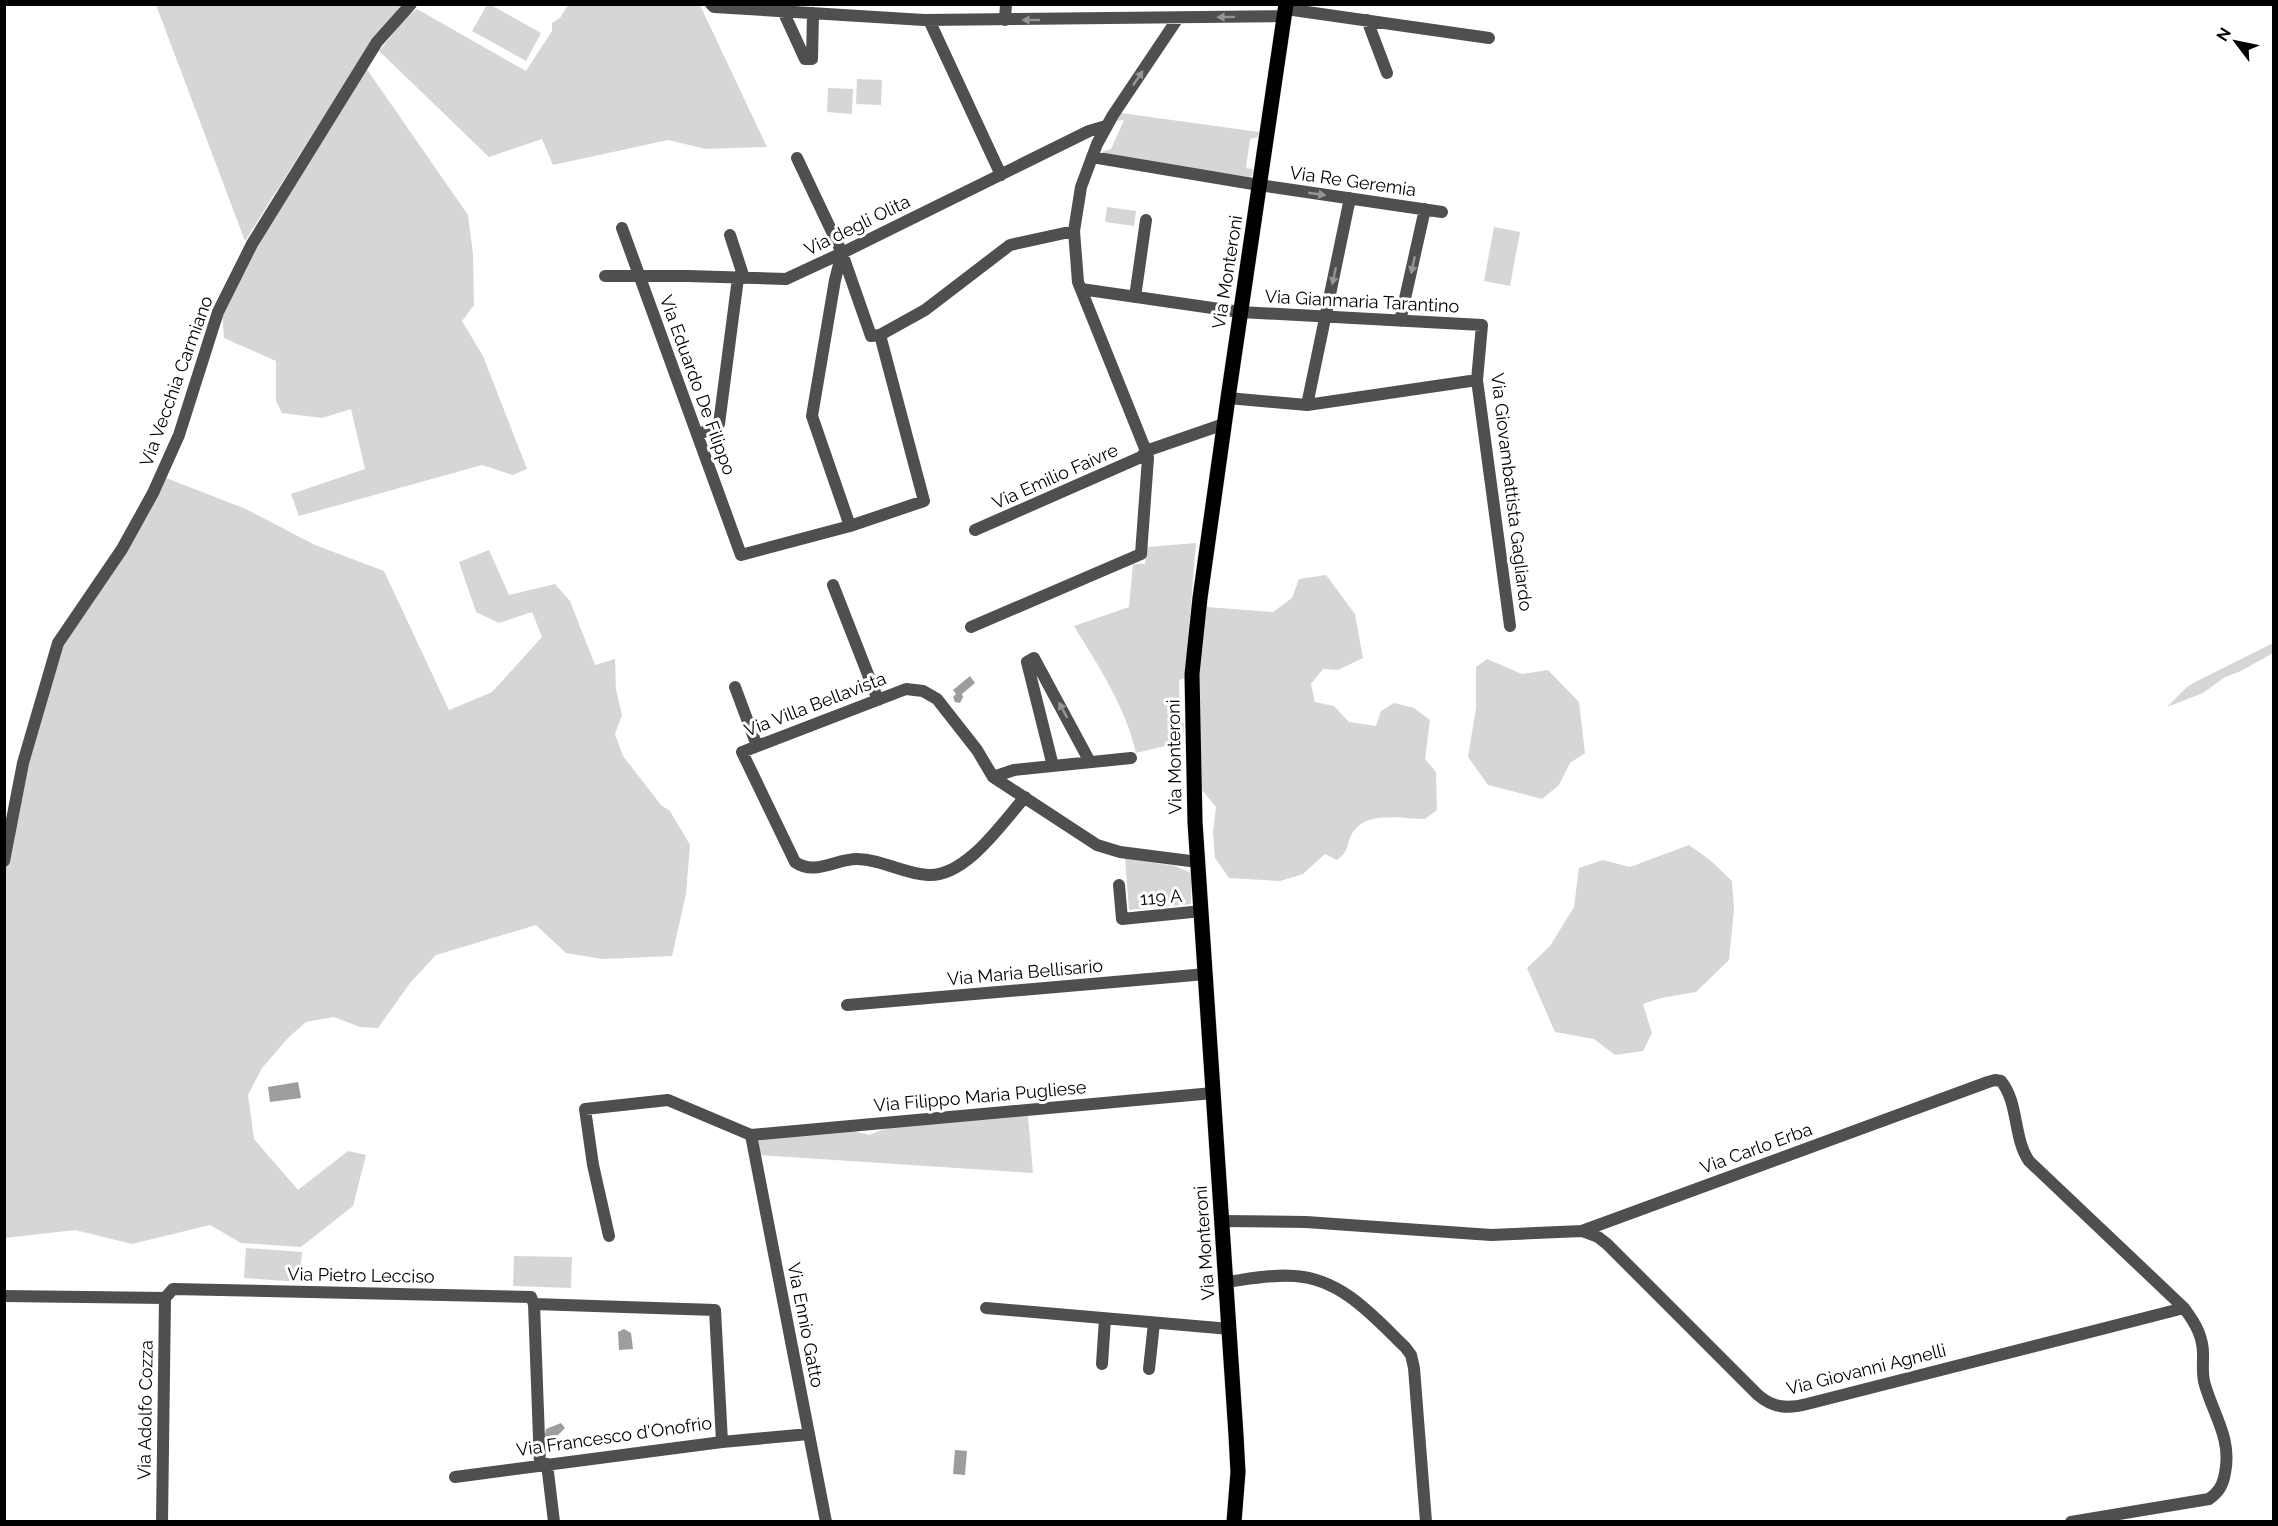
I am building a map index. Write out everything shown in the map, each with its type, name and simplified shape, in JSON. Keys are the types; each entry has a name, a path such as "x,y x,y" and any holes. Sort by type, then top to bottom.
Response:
{"main road":[{"name":"Via Monteroni","path":"1236,1519 1238,1472 1198,862 1192,746 1192,674 1224,424 1286,10"}],"street":[{"name":"Via Vecchia Carmiano","path":"4,861 23,763 58,643 122,549 153,493 179,435 219,312 252,244 377,42 411,4"},
{"path":"711,4 714,7 929,20 1178,18 1306,8 1367,20 1489,38"},
{"path":"1005,4 1005,20"},
{"path":"783,11 805,59 812,59 813,13"},
{"path":"971,627 1141,554 1148,458 1078,282 1074,231 1081,187 1106,126 1178,18"},
{"path":"929,20 1001,175"},
{"path":"1367,20 1387,73"},
{"name":"Via degli Olita","path":"605,276 786,279 1089,131 1106,126"},
{"name":"Via Re Geremia","path":"1092,157 1442,212"},
{"path":"797,158 842,253 872,336 925,310 1010,245 1074,231"},
{"path":"1307,405 1350,198"},
{"path":"1400,321 1425,209"},
{"path":"1135,297 1146,220"},
{"name":"Via Eduardo De Filippo","path":"622,228 741,555 850,526"},
{"path":"698,435 719,424 741,278 730,235"},
{"path":"842,253 835,280 812,416 850,526 924,501 880,334"},
{"name":"Via Gianmaria Tarantino","path":"1081,290 1240,312 1482,326"},
{"name":"Via Giovambattista Gagliardo","path":"1482,326 1477,380 1510,626"},
{"path":"1228,398 1307,405 1477,380"},
{"name":"Via Emilio Faivre","path":"975,530 1141,458 1146,451 1224,424"},
{"path":"833,585 878,700"},
{"path":"1053,766 1027,662 1034,658 1090,762"},
{"path":"735,687 757,746"},
{"name":"Via Villa Bellavista","path":"1025,797 960,866 944,873 928,875 857,859 813,868 802,867 795,862 741,752 906,689 923,691 937,699 978,750 993,777 1025,797 1097,845 1119,852 1198,862"},
{"path":"993,777 1014,770 1131,758"},
{"name":"119 A","path":"1119,885 1122,918 1202,911"},
{"name":"Via Maria Bellisario","path":"847,1005 1206,974"},
{"name":"Via Carlo Erba","path":"1221,1221 1306,1222 1504,1235 1582,1231 1995,1080 2001,1081 2004,1086 2021,1147 2029,1161 2184,1308"},
{"name":"Via Filippo Maria Pugliese","path":"751,1134 1213,1093"},
{"path":"609,1236 593,1165 585,1109 668,1100 751,1134"},
{"name":"Via Ennio Gatto","path":"751,1134 826,1521"},
{"name":"Via Giovanni Agnelli","path":"1582,1231 1598,1237 1607,1244 1764,1401 1780,1407 1807,1404 2184,1308"},
{"path":"1226,1282 1297,1276 1327,1284 1355,1300 1405,1347 1411,1355 1414,1368 1426,1521"},
{"name":"Via Pietro Lecciso","path":"4,1296 165,1298 173,1289 185,1289 531,1297 534,1304 715,1310"},
{"name":"Via Adolfo Cozza","path":"162,1521 165,1298"},
{"path":"534,1304 544,1464 554,1521"},
{"path":"986,1308 1230,1329"},
{"path":"2071,1521 2209,1499 2218,1493 2223,1484 2228,1459 2226,1440 2205,1386 2202,1372 2202,1339 2197,1325 2184,1308"},
{"name":"Via Francesco d'Onofrio","path":"455,1477 722,1442 715,1310"},
{"path":"1102,1364 1106,1318"},
{"path":"1149,1369 1154,1323"},
{"path":"722,1442 809,1434"}],"shaded area":[{"path":"156,5 403,5 370,43 245,241"},
{"path":"487,5 491,5 541,33 526,61 472,31"},
{"path":"568,5 700,5 767,147 706,149 668,140 553,165 542,139 489,157 379,51 407,16 417,9 526,71 552,31 552,23 560,18"},
{"path":"366,68 468,215 473,254 474,305 462,321 483,356 527,469 513,475 482,465 299,516 291,494 365,469 351,409 322,418 282,413 276,401 276,361 224,338 222,313 254,246"},
{"path":"857,79 882,80 881,105 856,104"},
{"path":"828,88 853,89 852,114 827,112"},
{"path":"1121,113 1259,132 1258,137 1250,139 1246,168 1253,169 1252,175 1250,177 1102,155 1102,152 1111,149 1124,120 1117,121"},
{"path":"1107,207 1136,211 1134,226 1105,222"},
{"path":"1494,227 1520,232 1510,286 1484,281"},
{"path":"166,478 246,509 315,545 384,571 449,710 492,692 542,637 532,612 499,623 476,612 459,562 489,550 509,595 555,584 570,601 595,665 615,659 616,690 622,715 615,734 623,756 661,805 670,811 690,845 686,894 672,956 603,959 566,953 536,925 436,955 410,983 378,1028 360,1027 334,1017 306,1022 289,1037 262,1068 248,1095 254,1139 298,1190 348,1151 366,1155 353,1206 301,1247 241,1243 210,1225 132,1244 75,1230 5,1238 5,874 27,759 61,644"},
{"path":"1196,543 1185,678 1179,680 1180,722 1184,723 1182,761 1174,756 1169,745 1136,753 1118,703 1074,626 1129,607 1133,564 1145,564 1147,547"},
{"path":"1326,575 1355,614 1363,658 1338,670 1323,669 1311,684 1315,702 1334,706 1349,722 1376,726 1381,711 1394,703 1414,708 1430,720 1425,759 1436,772 1437,810 1425,819 1386,817 1367,821 1353,832 1341,857 1337,860 1325,854 1303,874 1280,881 1229,878 1215,858 1213,832 1216,807 1202,790 1199,663 1206,607 1273,612 1292,598 1299,579"},
{"path":"2273,643 2273,653 2225,677 2203,693 2167,707 2187,687"},
{"path":"1487,659 1522,674 1548,670 1579,702 1585,753 1570,763 1559,785 1542,799 1488,785 1468,757 1476,708 1476,667"},
{"path":"970,676 975,683 962,694 960,703 955,702 953,697 956,694 953,690"},
{"path":"1689,845 1710,860 1732,881 1734,909 1729,960 1696,992 1661,998 1643,1004 1652,1033 1643,1051 1615,1055 1594,1039 1555,1032 1527,968 1550,946 1574,907 1579,868 1603,860 1630,867"},
{"path":"1125,858 1175,866 1191,873 1191,904 1129,910"},
{"path":"298,1082 301,1098 270,1102 268,1087"},
{"path":"1028,1116 1033,1173 760,1155 758,1139 852,1131 870,1135 885,1129 924,1122"},
{"path":"246,1248 302,1252 299,1282 244,1278"},
{"path":"514,1256 572,1257 571,1288 513,1286"},
{"path":"624,1329 631,1333 633,1349 619,1350 618,1332"},
{"path":"561,1423 565,1428 551,1446 546,1446 544,1441 546,1429"},
{"path":"955,1450 967,1451 965,1475 953,1474"}]}
